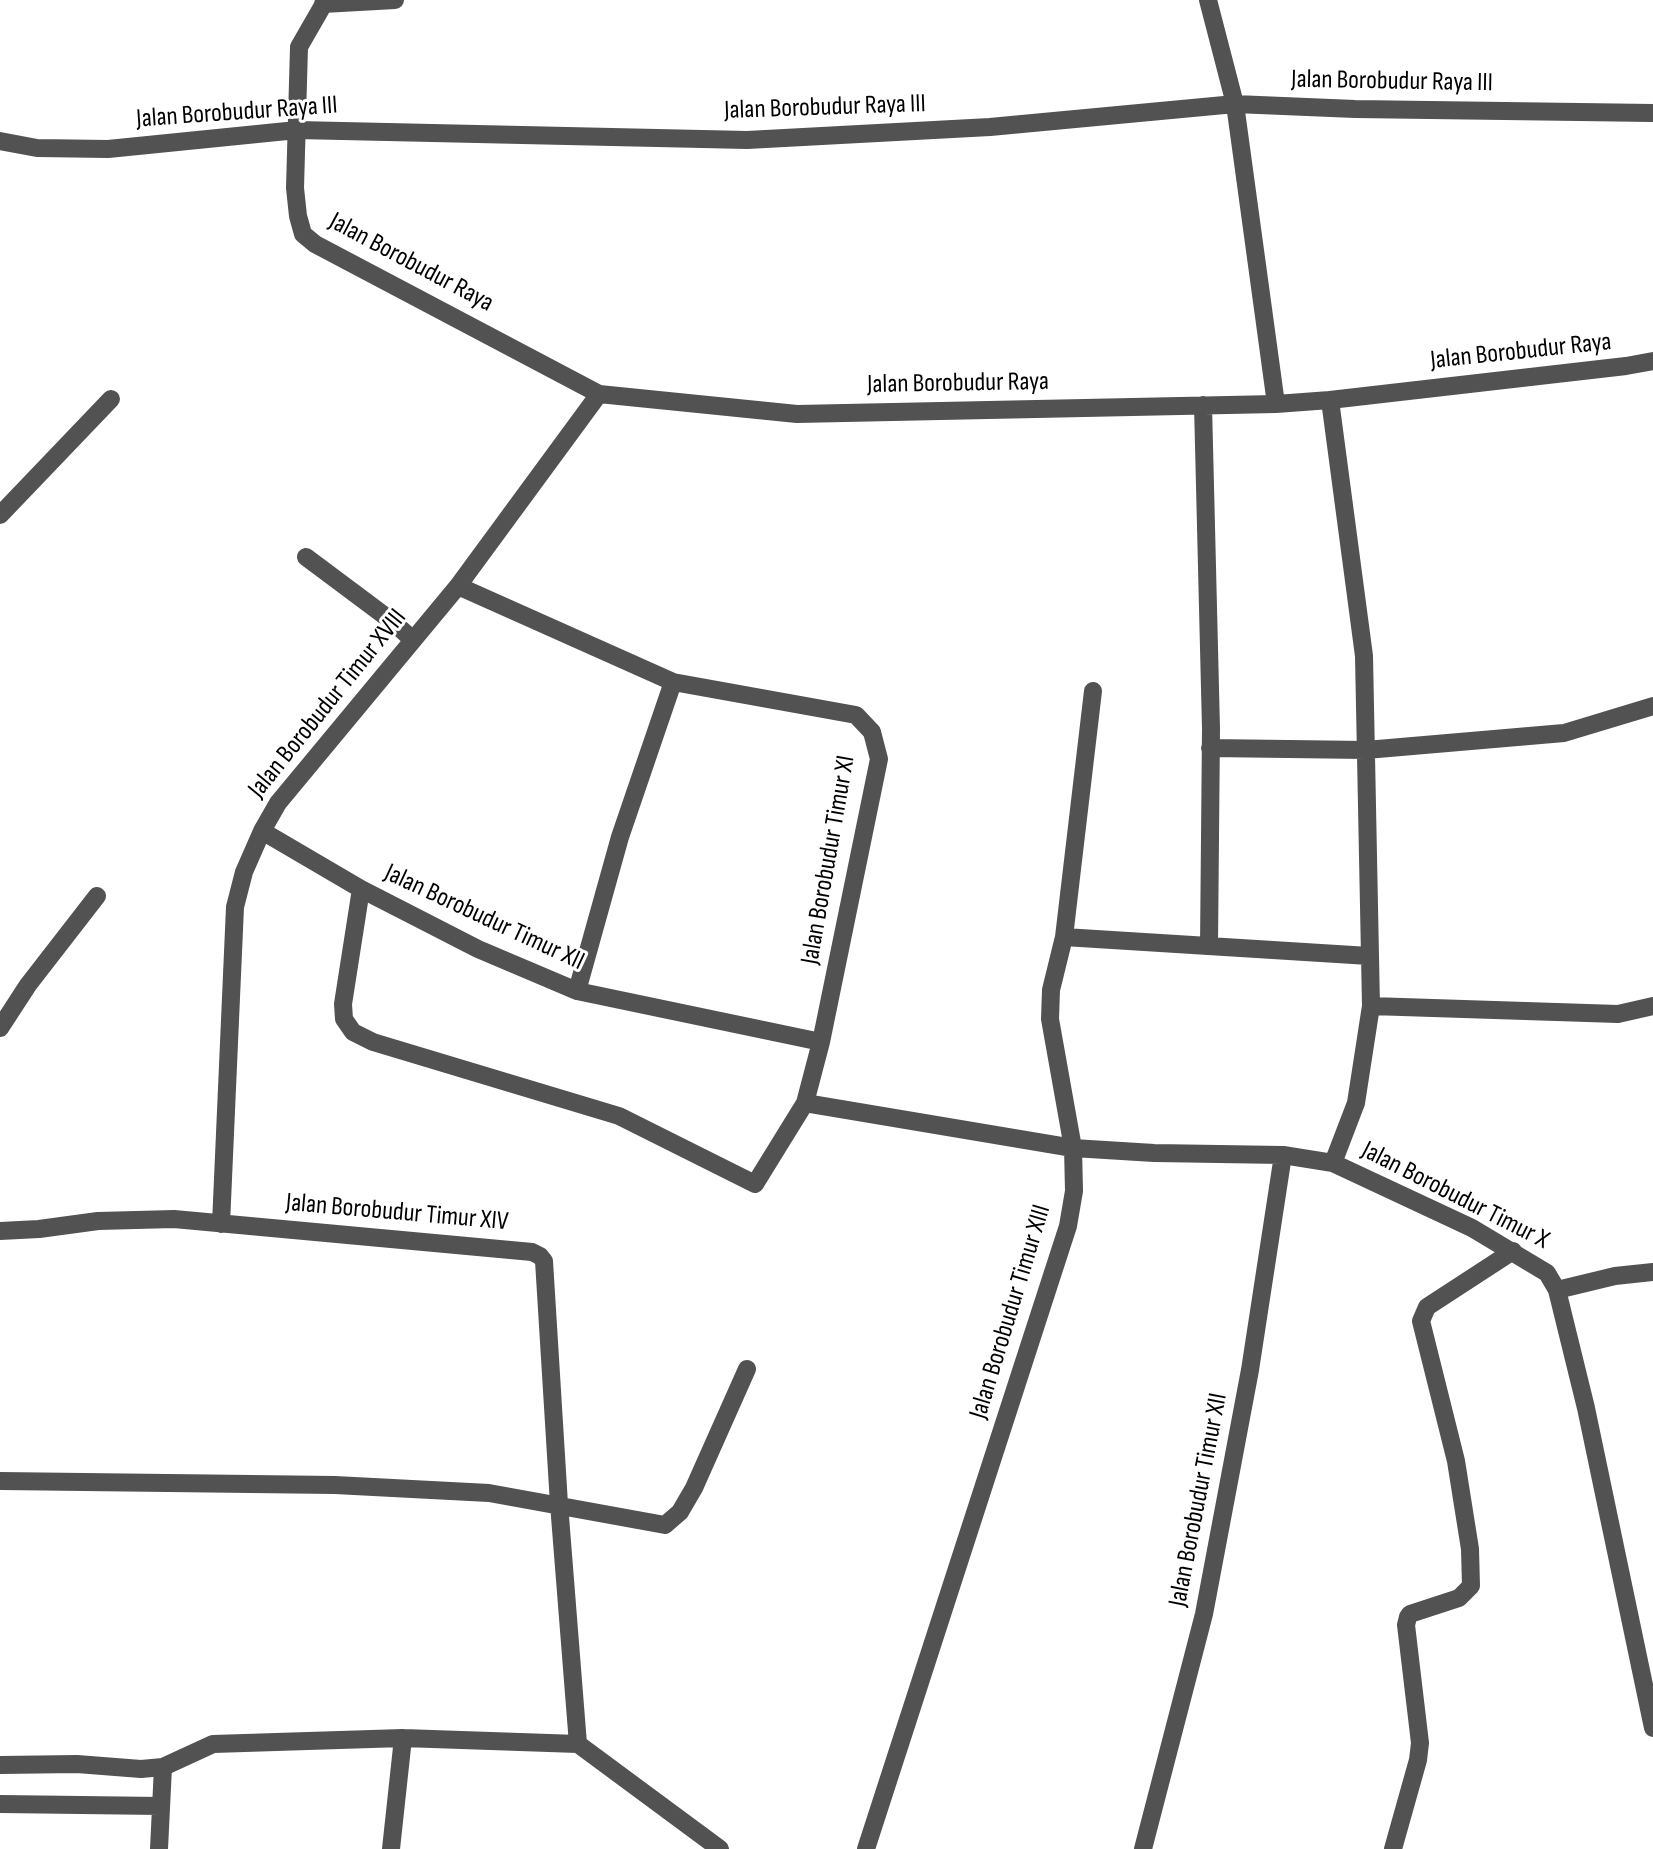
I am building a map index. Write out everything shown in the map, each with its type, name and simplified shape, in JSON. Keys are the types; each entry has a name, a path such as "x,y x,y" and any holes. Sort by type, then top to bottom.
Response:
{"street":[{"path":"297,130 299,47 325,2 395,0"},
{"path":"1208,0 1235,104 1276,404"},
{"name":"Jalan Borobudur Raya III","path":"0,141 37,148 108,149 297,130 747,140 990,127 1235,104 1355,109 1653,113"},
{"name":"Jalan Borobudur Raya","path":"297,130 295,188 303,234 315,244 599,394 797,414 1276,404 1330,400 1653,361"},
{"name":"Jalan Borobudur Timur XVIII","path":"221,1224 235,907 244,873 262,831 278,803 458,586 599,394"},
{"path":"0,515 111,399"},
{"name":"Jalan Borobudur Timur X","path":"1330,400 1364,656 1371,1006 1356,1103 1333,1163"},
{"path":"1203,405 1210,748 1209,946"},
{"path":"306,557 413,640"},
{"name":"Jalan Borobudur Timur XI","path":"361,889 344,1019 353,1032 373,1042 619,1116 755,1184 805,1103 821,1042 879,759 873,732 856,715 673,682 458,586"},
{"path":"577,991 620,836 673,682"},
{"name":"Jalan Borobudur Timur XIII","path":"866,1849 1068,1226 1074,1191 1073,1148 1050,1018 1051,990 1064,937 1093,691"},
{"path":"1210,748 1366,750 1564,733 1653,706"},
{"name":"Jalan Borobudur Timur XII","path":"262,831 361,889 478,949 577,991 821,1042"},
{"path":"0,1028 28,985 97,896"},
{"path":"1064,937 1369,956"},
{"path":"1371,1006 1618,1014 1653,1006"},
{"name":"Jalan Borobudur Timur X","path":"805,1103 1073,1148 1154,1153 1283,1155 1333,1163 1472,1228 1547,1273 1557,1290 1586,1408 1653,1728"},
{"name":"Jalan Borobudur Timur XII","path":"1143,1849 1204,1614 1250,1370 1283,1155"},
{"name":"Jalan Borobudur Timur XIV","path":"0,1231 98,1221 174,1219 533,1252 540,1256 544,1261 559,1504 578,1744"},
{"path":"1393,1849 1418,1760 1420,1743 1406,1625 1408,1617 1410,1614 1459,1598 1471,1586 1470,1549 1456,1461 1422,1321 1427,1307 1513,1251"},
{"path":"1557,1290 1615,1276 1653,1272"},
{"path":"0,1481 335,1485 489,1493 665,1525 680,1512 694,1488 747,1369"},
{"path":"391,1849 402,1738"},
{"path":"0,1765 77,1764 141,1769 163,1766 213,1744 402,1738 578,1744 720,1849"},
{"path":"159,1849 163,1766"},
{"path":"0,1804 161,1806"}]}
